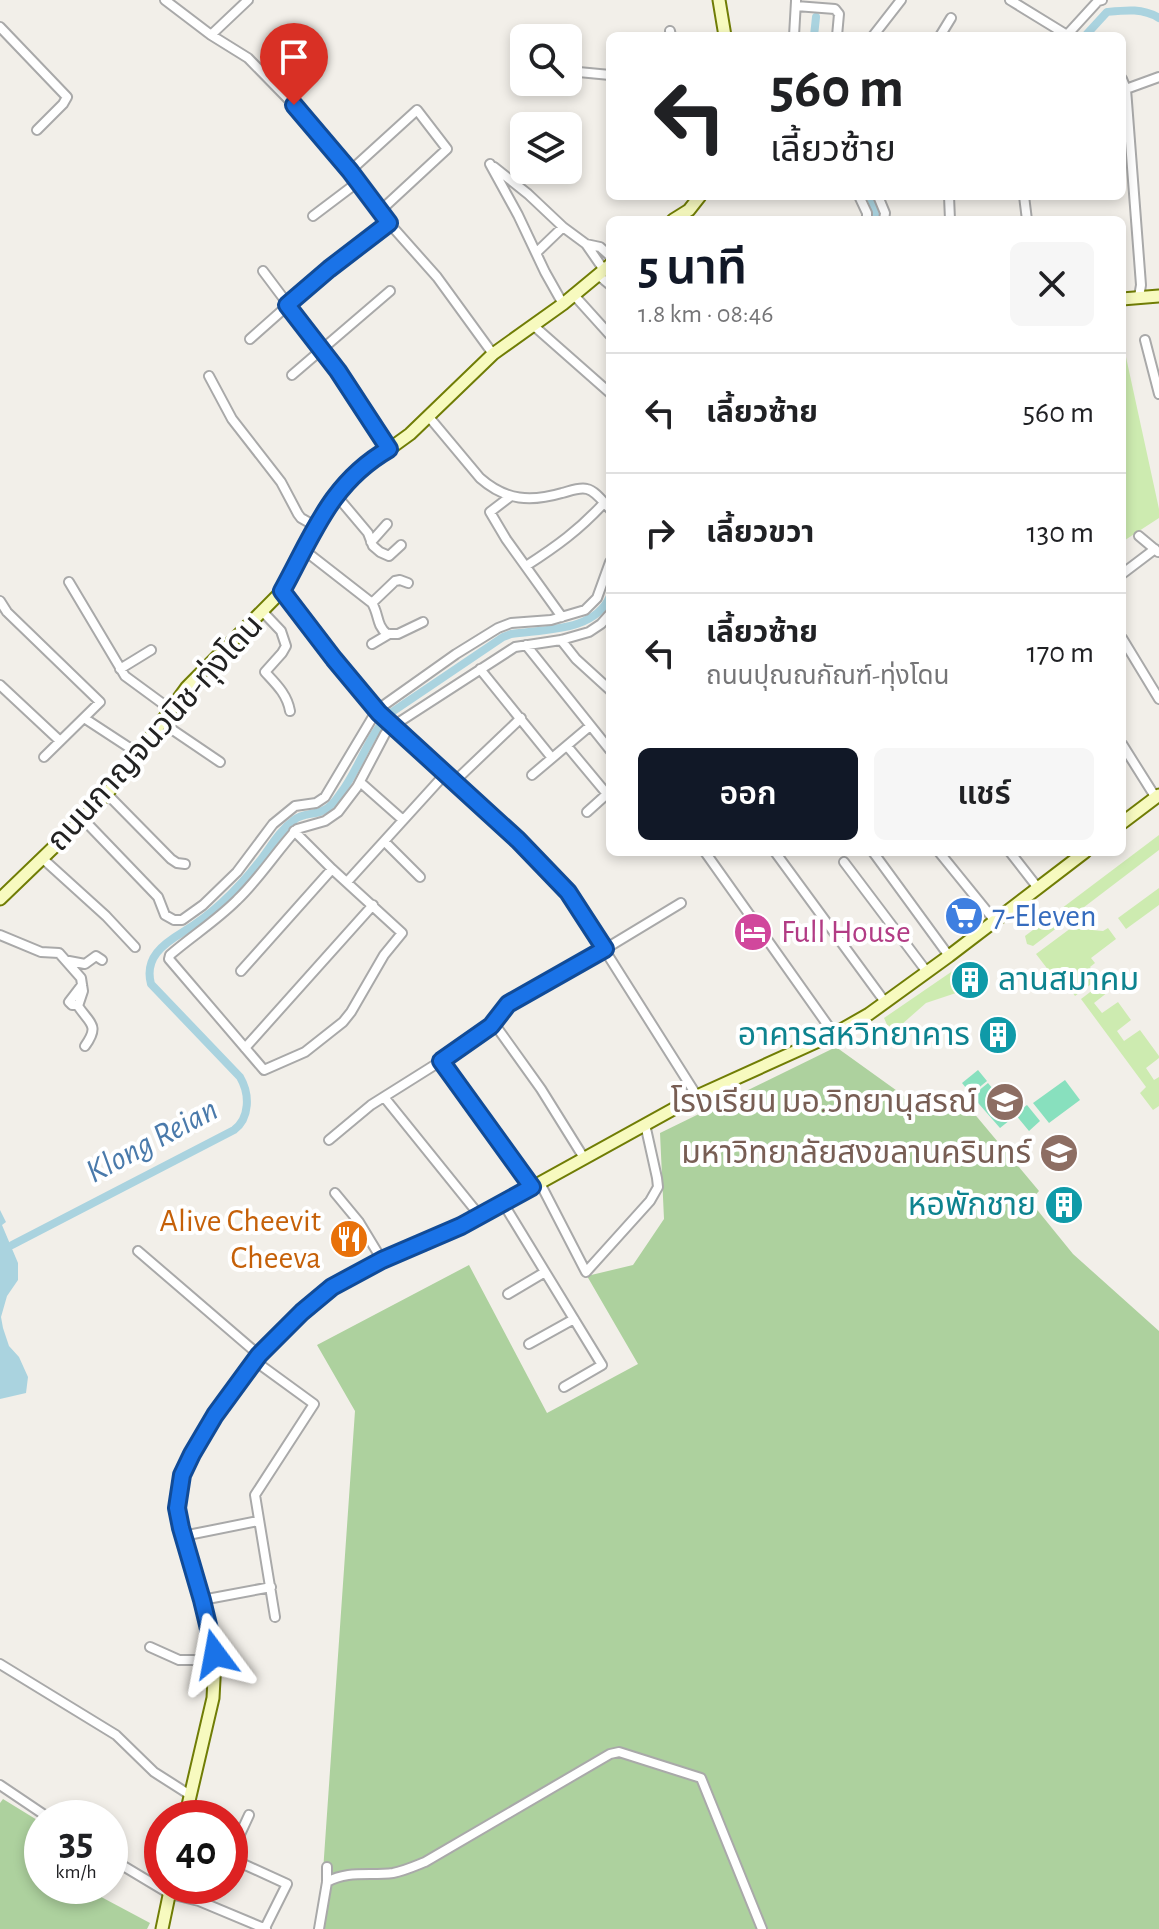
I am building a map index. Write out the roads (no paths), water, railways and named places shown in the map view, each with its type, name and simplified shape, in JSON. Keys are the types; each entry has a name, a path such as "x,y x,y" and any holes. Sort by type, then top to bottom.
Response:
{"street":[{"path":"165,0 248,58 294,105 437,277 493,354"},
{"path":"211,35 248,0"},
{"path":"719,0 724,32"},
{"path":"876,32 901,0"},
{"path":"1010,0 1060,32"},
{"path":"1070,32 1099,0"},
{"path":"794,32 796,3 835,9 839,14 837,32"},
{"path":"942,32 951,18"},
{"path":"0,27 67,97 37,130"},
{"path":"582,72 606,75"},
{"path":"1139,297 1141,285 1126,89 1159,77"},
{"path":"350,171 417,110 447,149 380,211"},
{"path":"563,304 490,164 586,244 604,270"},
{"path":"313,216 358,182"},
{"path":"679,216 697,200"},
{"path":"689,210 696,216"},
{"path":"250,339 329,269 389,223"},
{"path":"537,252 563,227"},
{"path":"586,244 600,247 606,252"},
{"name":"ถนนกาญจนวนิช-ทุ่งโดน","path":"2,895 107,794 194,679 282,591 336,495 358,471 410,434 493,354 534,326 604,270"},
{"path":"263,271 322,349 389,449"},
{"path":"292,375 390,291"},
{"path":"573,294 606,331"},
{"path":"1126,299 1159,296"},
{"path":"534,326 606,389"},
{"path":"1145,340 1159,394"},
{"path":"209,376 232,419 281,482 298,514 317,527"},
{"path":"429,417 480,478 511,496 540,499 583,488 593,491 606,505"},
{"path":"336,495 380,552 389,556 401,545"},
{"path":"511,496 490,512 562,617"},
{"path":"526,566 561,544 606,507"},
{"path":"371,542 387,524"},
{"path":"1126,571 1157,551 1139,536"},
{"path":"304,550 372,603 380,626 389,634"},
{"path":"83,819 158,897 165,915 171,920 182,920 203,905 237,872 273,824 295,806 316,803 325,797 378,711 456,654 498,628 511,623 545,621 585,610 597,598 606,573"},
{"path":"372,603 392,583 398,580 408,583"},
{"path":"69,582 120,669 131,681 170,709"},
{"path":"282,591 378,711 518,840 568,892 697,1096"},
{"path":"0,601 7,612 100,702 44,757"},
{"path":"263,612 281,631 286,646 265,672 285,694 290,711"},
{"path":"294,831 402,933 384,955 351,1012 313,1048 264,1070 169,956 238,899 262,874 294,831 325,821 347,801 392,725 515,647 561,640 593,630 606,618"},
{"path":"372,644 389,634 398,634 423,622"},
{"path":"561,640 578,661 606,686"},
{"path":"526,645 606,745"},
{"path":"120,669 151,650"},
{"path":"1126,655 1159,699"},
{"path":"480,669 552,758"},
{"path":"0,685 60,741"},
{"path":"84,718 139,754"},
{"path":"455,781 521,718"},
{"path":"161,722 220,762"},
{"path":"532,775 590,726"},
{"path":"567,746 606,793"},
{"path":"1126,750 1157,796 1126,820"},
{"path":"347,882 446,773"},
{"path":"360,782 403,820"},
{"path":"107,794 171,859 185,864"},
{"path":"587,812 606,795"},
{"path":"385,842 420,877"},
{"path":"708,856 834,1034"},
{"path":"778,856 885,1002"},
{"path":"876,856 949,956"},
{"path":"942,856 995,921"},
{"path":"1013,856 1038,888"},
{"path":"189,1800 213,1698 215,1660 212,1636 177,1508 182,1475 215,1415 257,1358 318,1298 347,1278 480,1216 697,1096 834,1034 949,956 1076,856"},
{"path":"42,858 135,947"},
{"path":"844,862 927,972"},
{"path":"241,971 332,869"},
{"path":"329,1140 371,1105 441,1061 493,1022 508,1004 681,903"},
{"path":"245,1048 373,905"},
{"path":"0,935 41,952 59,953 79,975 83,991 77,1005 94,1029 85,1046"},
{"path":"64,959 81,965 96,956 102,960"},
{"path":"493,1022 541,1089 584,1158"},
{"path":"441,1061 536,1185 586,1272 650,1201 658,1187 645,1124"},
{"path":"384,1097 480,1216"},
{"path":"335,1193 359,1222 382,1260"},
{"path":"503,1203 602,1365 564,1387"},
{"path":"138,1251 257,1358 314,1404 255,1495 275,1617"},
{"path":"508,1294 545,1272"},
{"path":"529,1344 574,1319"},
{"path":"183,1536 258,1521"},
{"path":"202,1600 271,1587"},
{"path":"150,1647 179,1660 215,1660"},
{"path":"0,1664 116,1735 154,1772 190,1795"},
{"path":"327,1882 337,1876 393,1873 425,1862 610,1754 619,1752 701,1778 762,1929"},
{"path":"0,1785 24,1801"},
{"path":"206,1904 265,1929 287,1884 248,1866"},
{"path":"319,1929 327,1867"},
{"path":"162,1929 167,1904"}],"water":[{"path":"0,1210 6,1222 2,1225 18,1263 18,1280 7,1296 1,1317 9,1346 19,1357 28,1377 26,1393 0,1399"}],"waterway":[{"name":"Klong Reian","path":"1089,32 1107,12 1141,11 1159,18"},
{"path":"814,32 816,17"},
{"name":"Klong Reian","path":"872,200 875,216"},
{"name":"Klong Reian","path":"12,1245 234,1130 243,1119 247,1098 240,1077 151,984 150,967 162,947 224,901 289,824 332,804 347,784 377,730 392,712 503,637 581,623 606,603"}],"place":[{"name":"7-Eleven","path":"964,916"},
{"name":"Full House","path":"753,932"},
{"name":"ลานสมาคม","path":"970,980"},
{"name":"อาคารสหวิทยาคาร","path":"998,1035"},
{"name":"โรงเรียน มอ.วิทยานุสรณ์","path":"1005,1102"},
{"name":"มหาวิทยาลัยสงขลานครินทร์","path":"1059,1153"},
{"name":"หอพักชาย","path":"1064,1205"},
{"name":"Alive Cheevit Cheeva","path":"349,1239"}]}
